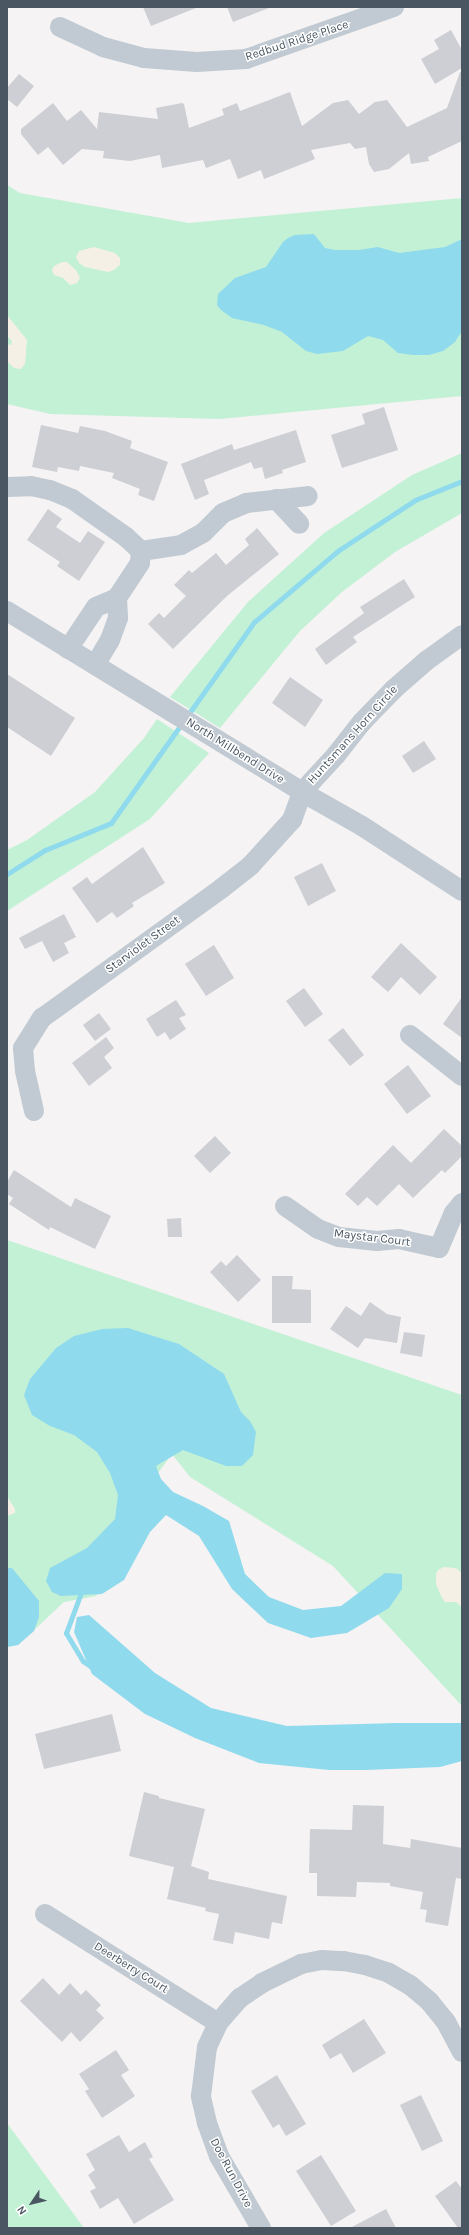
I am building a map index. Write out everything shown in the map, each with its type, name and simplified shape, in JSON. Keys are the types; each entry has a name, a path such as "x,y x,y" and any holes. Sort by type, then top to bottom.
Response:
{"street":[{"name":"Redbud Ridge Place","path":"60,27 103,47 144,58 204,62 246,59 394,7"},
{"path":"7,487 31,486 50,490 72,499 126,537 141,551"},
{"path":"141,551 181,545 203,533 223,513 246,503 308,496"},
{"path":"276,499 299,524"},
{"path":"68,649 96,607 117,598 140,563 141,551"},
{"path":"95,665 110,640 118,618 117,598"},
{"name":"North Millbend Drive","path":"7,611 302,792 362,826 462,892"},
{"name":"Huntsmans Horn Circle","path":"302,792 362,722 394,689 426,661 462,635"},
{"name":"Starviolet Street","path":"34,1111 25,1071 23,1048 42,1018 222,888 251,865 292,820 302,792"},
{"path":"410,1036 462,1076"},
{"name":"Maystar Court","path":"285,1206 318,1229 339,1236 378,1241 399,1239 439,1248 454,1213 462,1203"},
{"name":"Deerberry Court","path":"45,1914 218,2023"},
{"name":"Doe Run Drive","path":"261,2228 219,2156 207,2123 201,2096 207,2047 218,2023 240,1998 282,1972 301,1964 322,1960 344,1960 365,1965 388,1973 410,1985 429,2001 446,2022 462,2052"}],"green space":[{"path":"7,185 20,193 189,223 462,198 462,396 219,419 50,414 7,404"},
{"path":"462,453 462,513 395,552 342,592 300,631 220,728 170,697 248,602 324,533 412,475"},
{"path":"157,719 209,753 150,819 7,911 7,850 27,840 95,792 144,738"},
{"path":"7,1240 462,1395 462,1706 333,1566 190,1477 172,1454 152,1481 121,1572 96,1596 64,1602 18,1645 7,1647"},
{"path":"7,2123 84,2228 7,2228"}],"sand":[{"path":"94,247 115,253 120,258 120,265 114,270 108,272 85,267 79,263 76,257 79,251"},
{"path":"62,262 67,262 76,270 80,278 77,283 70,285 63,278 54,275 52,270 54,266"},
{"path":"7,315 27,340 25,364 21,369 14,368 7,361 7,344 11,345 12,341 7,336"},
{"path":"7,1496 15,1509 15,1513 7,1516"},
{"path":"444,1567 456,1568 462,1573 462,1607 456,1602 445,1602 441,1596 436,1584 436,1574 438,1570"}],"water":[{"path":"314,234 325,248 335,250 359,250 378,247 399,253 445,247 462,239 462,331 455,342 443,351 429,355 413,355 398,353 383,340 368,336 343,351 317,354 306,351 282,332 264,325 232,318 217,305 218,294 235,278 266,267 283,242 288,238 295,235"},
{"path":"128,1328 179,1344 224,1374 241,1412 250,1421 256,1432 253,1455 242,1466 226,1466 183,1450 156,1466 161,1479 173,1492 203,1506 229,1521 245,1574 269,1597 303,1610 341,1606 385,1573 402,1574 402,1589 389,1608 347,1633 311,1638 268,1623 232,1589 199,1536 166,1515 150,1532 124,1580 102,1594 61,1596 52,1592 46,1581 50,1568 87,1548 115,1519 118,1495 110,1473 97,1452 74,1435 50,1426 32,1415 24,1395 30,1379 56,1348 74,1336 102,1329"},
{"path":"7,1568 12,1568 39,1601 39,1617 34,1631 18,1645 7,1647"},
{"path":"89,1615 155,1673 211,1708 287,1726 462,1723 462,1761 440,1767 329,1770 259,1763 195,1738 145,1714 92,1674 74,1632 77,1617"}],"building":[{"path":"143,7 195,7 196,8 151,26"},
{"path":"227,7 269,7 269,8 233,22"},
{"path":"451,30 462,50 462,68 435,84 421,59 439,49 434,40"},
{"path":"460,72 462,72 462,141 428,157 429,161 411,164 409,153 389,169 374,172 369,164 366,147 355,149 350,143 311,150 315,159 264,179 261,170 238,179 230,159 206,168 203,160 162,168 160,155 130,161 103,158 104,151 82,149 63,165 48,147 38,155 21,134 21,129 53,103 67,121 81,110 97,129 99,112 158,119 156,108 182,103 184,104 189,128 224,115 222,109 237,103 240,111 290,92 302,126 333,103 348,100 359,114 375,102 387,100 407,127 447,108"},
{"path":"19,74 34,86 17,107 7,99 7,88"},
{"path":"384,407 398,450 342,468 331,435 365,424 362,414"},
{"path":"41,425 78,433 80,426 105,431 132,441 130,448 168,462 154,501 138,495 140,489 112,478 114,473 80,466 79,471 58,467 57,472 32,467"},
{"path":"296,430 306,462 282,470 283,473 265,479 262,467 254,469 251,462 204,480 209,494 195,500 181,464 232,444 234,450"},
{"path":"48,509 62,519 56,527 80,543 88,531 105,542 79,581 57,566 60,562 27,540"},
{"path":"257,528 279,554 227,596 173,649 148,624 159,613 164,618 186,596 174,585 189,570 192,573 216,553 226,565 249,545 245,539"},
{"path":"404,579 415,597 353,637 357,642 326,665 315,649 364,613 360,607"},
{"path":"7,674 75,718 51,756 7,727"},
{"path":"290,677 323,700 305,727 272,703"},
{"path":"424,741 436,759 413,773 402,756"},
{"path":"143,847 165,883 132,903 134,906 117,918 112,912 97,923 72,888 87,877 92,884"},
{"path":"322,863 336,891 308,906 294,877"},
{"path":"64,914 76,937 64,943 69,953 53,962 42,941 25,949 19,938"},
{"path":"401,943 437,977 420,995 401,977 388,992 371,977"},
{"path":"214,945 234,978 206,996 185,964"},
{"path":"304,988 323,1014 305,1027 286,1001"},
{"path":"462,997 462,1038 443,1024"},
{"path":"176,1000 186,1015 179,1018 186,1029 170,1040 165,1032 157,1037 146,1019"},
{"path":"99,1013 111,1029 95,1041 83,1025"},
{"path":"343,1028 364,1055 350,1066 328,1040"},
{"path":"106,1037 114,1048 104,1057 112,1068 89,1086 72,1063"},
{"path":"408,1065 431,1096 407,1114 384,1084"},
{"path":"444,1129 462,1146 462,1156 445,1173 442,1170 413,1198 399,1184 377,1206 367,1197 358,1206 345,1194 393,1145 411,1163"},
{"path":"215,1136 231,1153 210,1173 194,1156"},
{"path":"14,1170 71,1207 75,1198 111,1216 95,1249 50,1227 49,1230 9,1204 13,1198 7,1194 7,1182"},
{"path":"181,1218 182,1237 168,1237 167,1219"},
{"path":"237,1255 261,1280 238,1302 210,1272 221,1261 226,1266"},
{"path":"272,1276 293,1276 292,1289 311,1290 311,1323 272,1323"},
{"path":"370,1302 387,1314 401,1317 397,1343 365,1338 358,1348 330,1329 346,1306 361,1316"},
{"path":"404,1332 425,1335 422,1357 400,1353"},
{"path":"112,1714 121,1751 44,1769 35,1734"},
{"path":"144,1792 159,1796 159,1798 205,1809 191,1866 209,1872 208,1879 287,1896 282,1924 272,1922 269,1939 235,1932 233,1944 213,1940 219,1914 205,1911 206,1908 167,1899 174,1867 129,1856"},
{"path":"353,1805 384,1806 383,1844 410,1848 411,1839 462,1848 462,1879 456,1878 448,1926 425,1922 427,1910 420,1909 423,1892 390,1886 390,1883 357,1882 356,1897 317,1896 317,1873 309,1873 310,1829 352,1830"},
{"path":"43,1978 59,1995 70,1983 81,1995 86,1990 101,2005 96,2010 104,2018 80,2042 71,2032 62,2042 20,2001"},
{"path":"364,2019 386,2053 353,2073 341,2053 330,2059 322,2045"},
{"path":"116,2050 129,2070 121,2075 135,2096 102,2118 85,2091 89,2089 79,2074"},
{"path":"277,2075 306,2124 286,2136 279,2124 273,2128 251,2091"},
{"path":"421,2095 443,2141 422,2151 400,2105"},
{"path":"119,2135 129,2152 145,2142 153,2157 149,2159 174,2200 134,2224 118,2198 100,2209 90,2191 96,2188 88,2175 95,2170 86,2154"},
{"path":"321,2155 356,2211 331,2226 296,2171"},
{"path":"456,2181 462,2189 462,2228 458,2228 435,2196"},
{"path":"386,2209 396,2228 350,2228"}],"waterway":[{"path":"187,716 254,622 339,550 415,500 462,481"},
{"path":"7,874 45,850 111,823 182,723"},
{"path":"82,1590 66,1633 83,1661 93,1668"}]}
